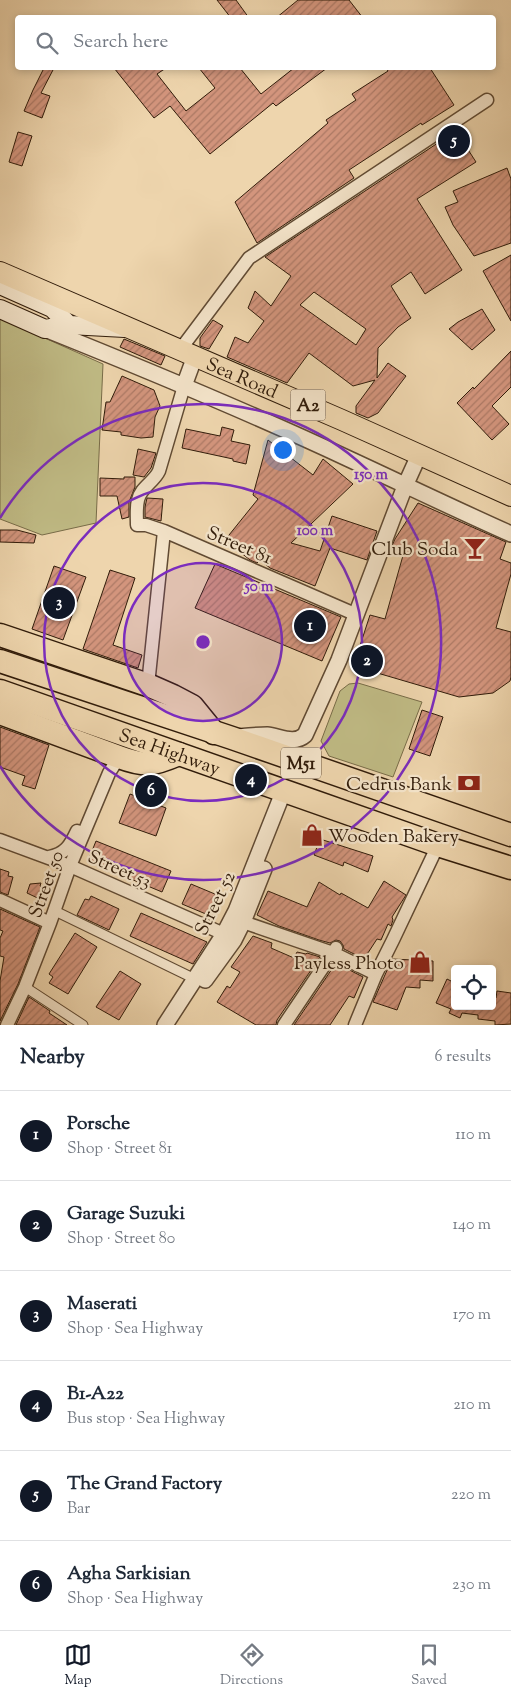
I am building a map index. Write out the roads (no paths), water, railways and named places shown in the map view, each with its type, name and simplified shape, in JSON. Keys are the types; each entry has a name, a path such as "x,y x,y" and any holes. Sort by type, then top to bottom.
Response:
{"highway":[{"name":"Sea Road","path":"0,272 132,328 511,496"},
{"path":"0,635 148,685 192,706 223,736"},
{"path":"0,649 83,677 91,692"},
{"name":"Sea Highway","path":"0,661 511,835"},
{"name":"Sea Highway","path":"0,690 438,845 511,868"},
{"path":"0,713 138,762 155,764 179,754"}],"main road":[{"path":"0,285 52,308 69,325"},
{"path":"0,309 45,329 69,325 132,328"}],"street":[{"path":"184,386 188,353 249,258 487,100"},
{"path":"45,329 184,386 349,459 511,534"},
{"name":"Street 81","path":"184,386 159,471 140,494 137,501 137,525 146,525 164,531 357,615"},
{"path":"223,736 269,735 296,740 305,735 334,672 405,486 419,455"},
{"path":"148,685 164,531"},
{"path":"49,858 57,856 71,845 86,819 102,770 112,754"},
{"name":"Street 52","path":"175,1025 234,940 240,916 288,792"},
{"name":"Street 50","path":"7,1025 25,987 55,911 86,819"},
{"name":"Street 53","path":"0,840 70,866 224,934"},
{"path":"355,1025 377,971 394,940 438,845"},
{"path":"0,900 50,924"},
{"path":"55,911 195,979"},
{"path":"240,916 334,951 377,971"},
{"name":"Street 52","path":"164,1025 224,934 240,916"},
{"path":"284,1025 334,951"},
{"path":"25,987 83,1025"}],"place":[{"name":"The Grand Factory","path":"454,141"},
{"name":"Club Soda","path":"475,548"},
{"name":"Maserati","path":"59,603"},
{"name":"Porsche","path":"310,626"},
{"name":"Garage Suzuki","path":"367,661"},
{"name":"B1-A22","path":"251,780"},
{"name":"Cedrus Bank","path":"469,783"},
{"name":"Agha Sarkisian","path":"151,791"},
{"name":"Wooden Bakery","path":"312,835"},
{"name":"Payless Photo","path":"420,962"}]}
